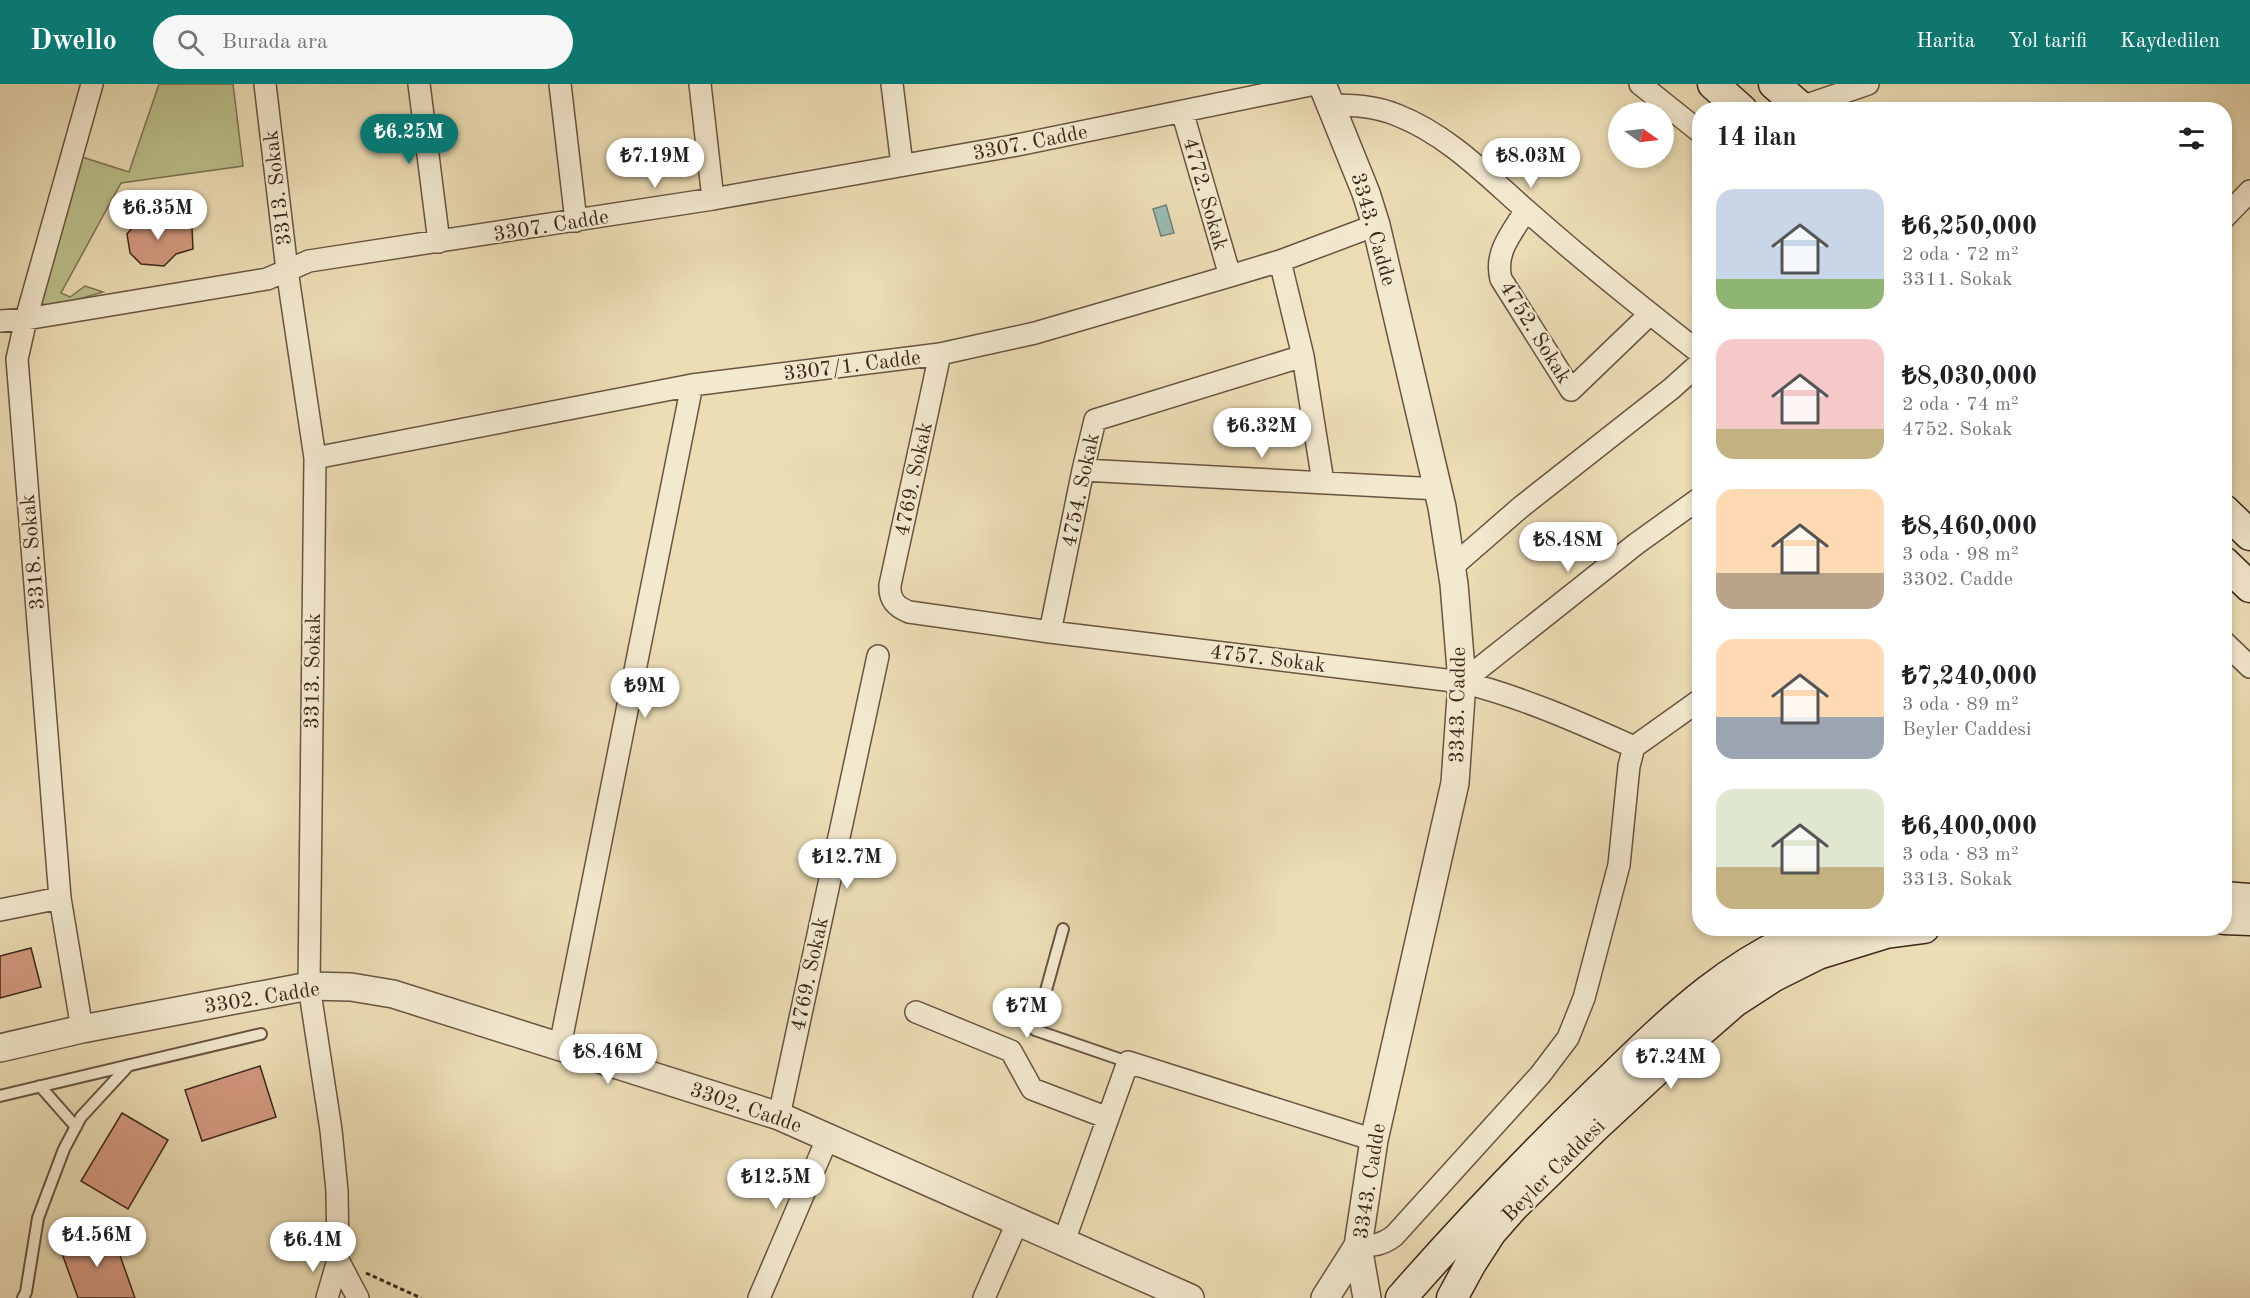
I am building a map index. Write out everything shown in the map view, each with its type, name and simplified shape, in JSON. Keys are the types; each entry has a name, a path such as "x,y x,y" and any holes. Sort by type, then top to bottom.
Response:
{"main road":[{"path":"1713,84 1733,102"},
{"path":"2232,518 2250,535"},
{"path":"2232,570 2250,587"},
{"path":"2232,898 2250,899"},
{"path":"2232,919 2250,920"},
{"name":"Beyler Caddesi","path":"1401,1298 1455,1235 1547,1140 1684,1010 1723,979 1765,953 1802,936"},
{"name":"Beyler Caddesi","path":"1452,1298 1491,1232 1513,1207 1612,1111 1734,1002 1774,976 1818,954 1876,936"}],"street":[{"name":"3318. Sokak","path":"82,1029 60,898 17,359 26,319 92,84"},
{"name":"3313. Sokak","path":"265,84 287,270 315,458 309,986 335,1171 338,1260"},
{"path":"419,84 439,242"},
{"path":"560,84 576,221"},
{"path":"700,84 713,199"},
{"path":"892,84 902,165"},
{"path":"1791,96 1868,84"},
{"path":"1647,86 1692,125"},
{"name":"3307. Cadde","path":"0,321 26,319 267,279 309,261 713,199 1012,146 1182,111 1322,91 1399,116 1439,138 1475,163 1526,210 1692,347"},
{"name":"3343. Cadde","path":"1322,91 1362,183 1376,225 1438,489 1452,567 1462,682 1455,783 1374,1140 1358,1246 1366,1298"},
{"name":"4772. Sokak","path":"1182,111 1230,276"},
{"path":"2232,210 2250,191"},
{"name":"4752. Sokak","path":"1526,210 1499,258 1501,279 1571,390 1650,314"},
{"name":"3307/1. Cadde","path":"315,458 692,385 940,354 1035,333 1230,276 1280,261 1376,225"},
{"path":"1280,261 1302,356 1323,482"},
{"name":"4769. Sokak","path":"893,603 890,585 940,354"},
{"name":"4754. Sokak","path":"1050,632 1095,420 1302,356"},
{"path":"1452,567 1521,507 1692,370"},
{"path":"560,1046 692,385"},
{"path":"1083,470 1438,489"},
{"path":"1462,682 1636,544 1692,504"},
{"name":"4757. Sokak","path":"893,603 898,608 909,612 1050,632 1462,682 1491,689 1553,711 1634,747"},
{"path":"2232,650 2250,667"},
{"name":"4769. Sokak","path":"779,1116 878,656"},
{"path":"1325,1298 1358,1246 1375,1246 1387,1242 1394,1236 1540,1075 1568,1038 1584,998 1619,865 1629,766 1634,747 1692,706"},
{"path":"0,910 60,898"},
{"name":"3302. Cadde","path":"0,1048 82,1029 309,986 351,987 393,994 779,1116 1190,1298"},
{"path":"916,1012 1011,1051 1032,1089 1108,1118"},
{"path":"1064,1244 1128,1062 1374,1140"},
{"path":"759,1298 828,1137"},
{"path":"984,1298 1017,1223"},
{"path":"327,1298 338,1260"},
{"path":"338,1260 358,1298"}],"lane":[{"path":"1063,929 1035,1030 1128,1062"},
{"path":"0,1096 261,1034"},
{"path":"25,1296 38,1218 64,1149 81,1117 129,1065"},
{"path":"40,1086 76,1127"}],"path":[{"path":"338,1260 421,1298"}],"green space":[{"path":"159,84 233,84 243,166 121,183 61,293 70,297 85,286 103,292 48,308 39,300 82,157 129,172"}],"water":[{"path":"1166,205 1174,233 1161,236 1153,209"}],"building":[{"path":"141,217 161,217 173,228 192,228 193,249 176,254 164,266 141,264 130,253 127,234"},
{"path":"31,948 41,987 0,998 0,956"},
{"path":"260,1066 276,1117 202,1141 185,1090"},
{"path":"122,1113 168,1140 128,1209 81,1181"},
{"path":"111,1230 135,1298 78,1298 60,1248"}]}
